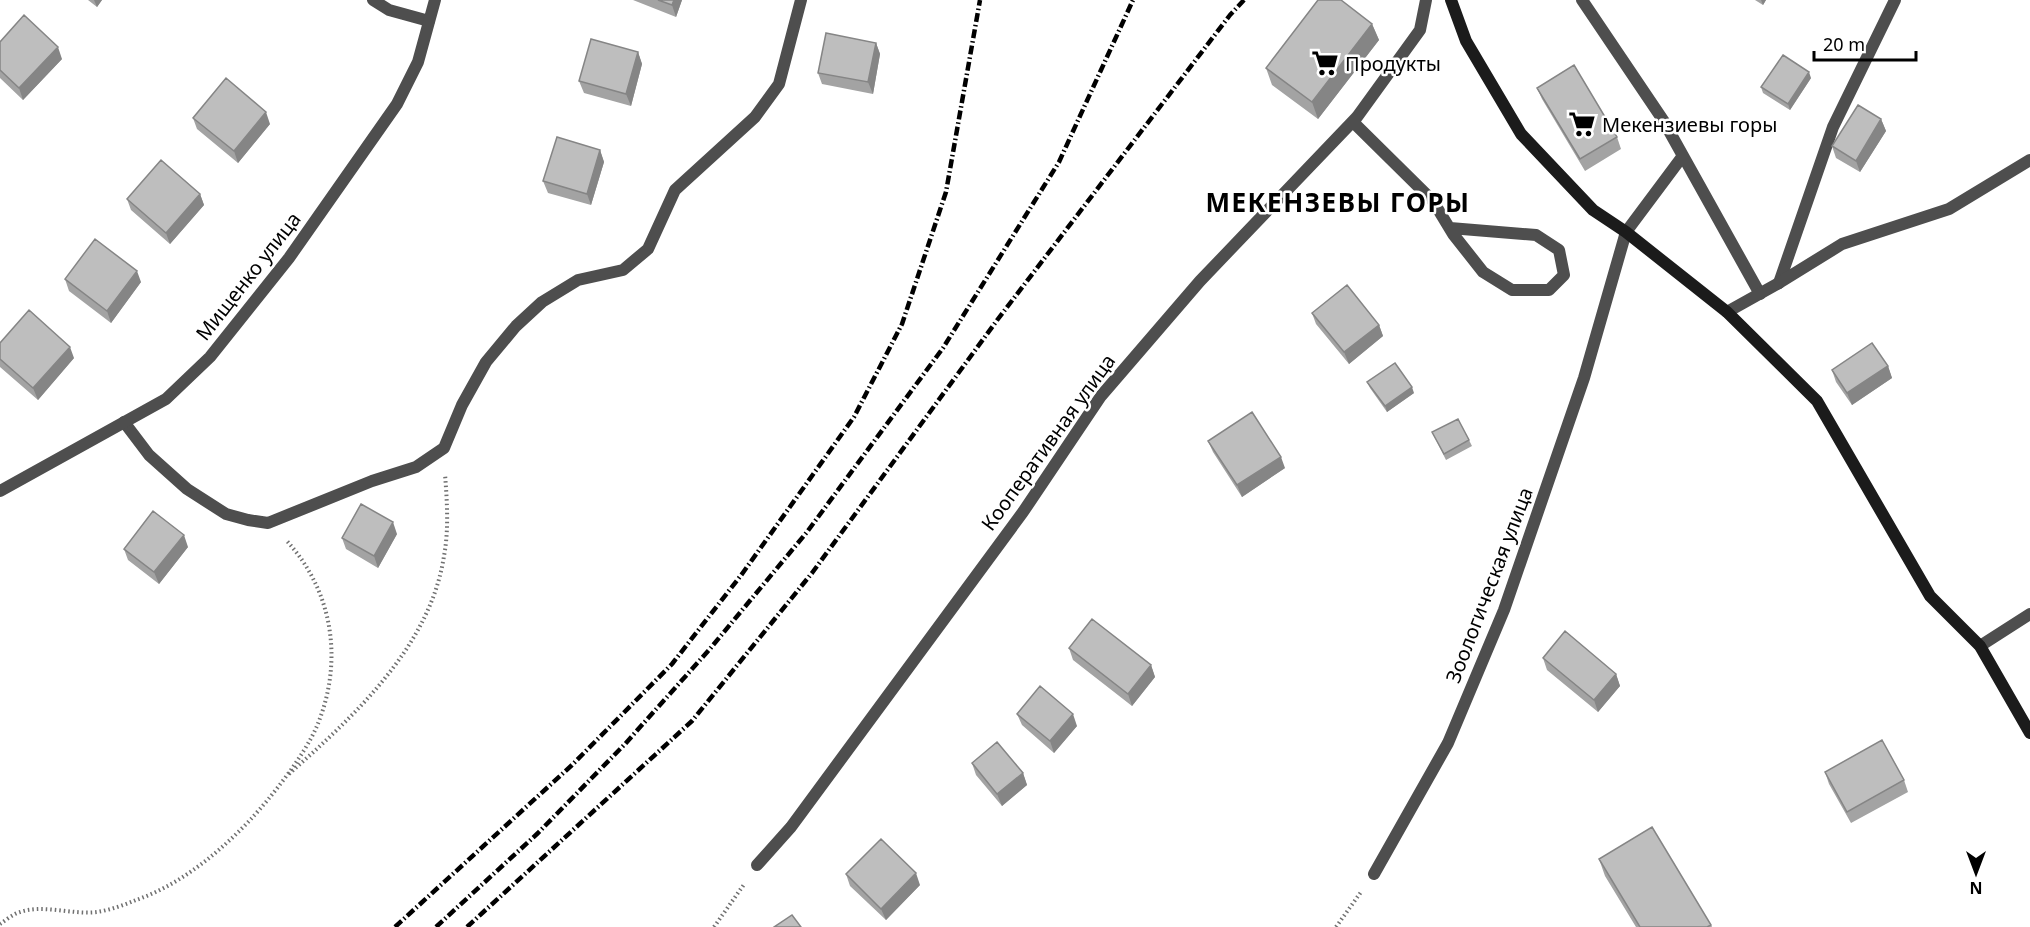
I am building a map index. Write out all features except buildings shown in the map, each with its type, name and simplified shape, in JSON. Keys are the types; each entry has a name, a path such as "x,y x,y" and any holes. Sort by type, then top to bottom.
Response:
{"main road":[{"path":"1451,0 1466,41 1521,134 1593,210 1626,232 1727,312 1817,401 1930,596 1980,646 2030,734"}],"street":[{"path":"373,0 388,10 429,21"},
{"name":"Мищенко улица","path":"0,491 166,399 210,357 289,258 398,104 418,62 435,0"},
{"path":"124,422 149,455 187,489 226,514 267,523 372,481 416,467 444,448 462,405 486,362 516,326 542,302 578,280 623,270 648,249 675,190 755,117 779,84 801,0"},
{"name":"Кооперативная улица","path":"757,865 791,827 1023,512 1101,396 1200,281 1353,122 1420,30 1426,0"},
{"path":"1582,0 1629,66 1760,294"},
{"path":"1779,284 1833,127 1895,0"},
{"path":"1353,122 1433,201 1450,228 1483,272 1512,290 1549,290 1564,275 1559,250 1536,235 1450,228"},
{"path":"1626,232 1682,157"},
{"path":"1727,312 1779,284 1842,244 1949,209 2030,160"},
{"name":"Зоологическая улица","path":"1374,874 1448,743 1504,610 1580,388 1626,232"},
{"path":"1980,646 2030,614"}],"path":[{"path":"284,778 349,721 397,662 428,611 444,557 447,509 444,448"},
{"path":"0,924 20,912 50,909 97,912 138,900 184,875 228,844 270,798 284,778 316,728 326,697 332,662 323,598 308,567 267,523"},
{"path":"714,927 757,865"},
{"path":"1336,927 1374,874"}],"railway":[{"path":"395,927 572,765 672,664 742,574 854,417 902,324 946,192 980,0"},
{"path":"436,927 538,833 625,744 709,650 807,532 943,348 1059,162 1133,0"},
{"path":"467,927 692,721 812,573 998,319 1230,15 1244,0"}],"place":[{"name":"Продукты","path":"1325,63"},
{"name":"Мекензиевы горы","path":"1582,124"}],"district":[{"name":"МЕКЕНЗЕВЫ ГОРЫ","path":"1338,202"}]}
